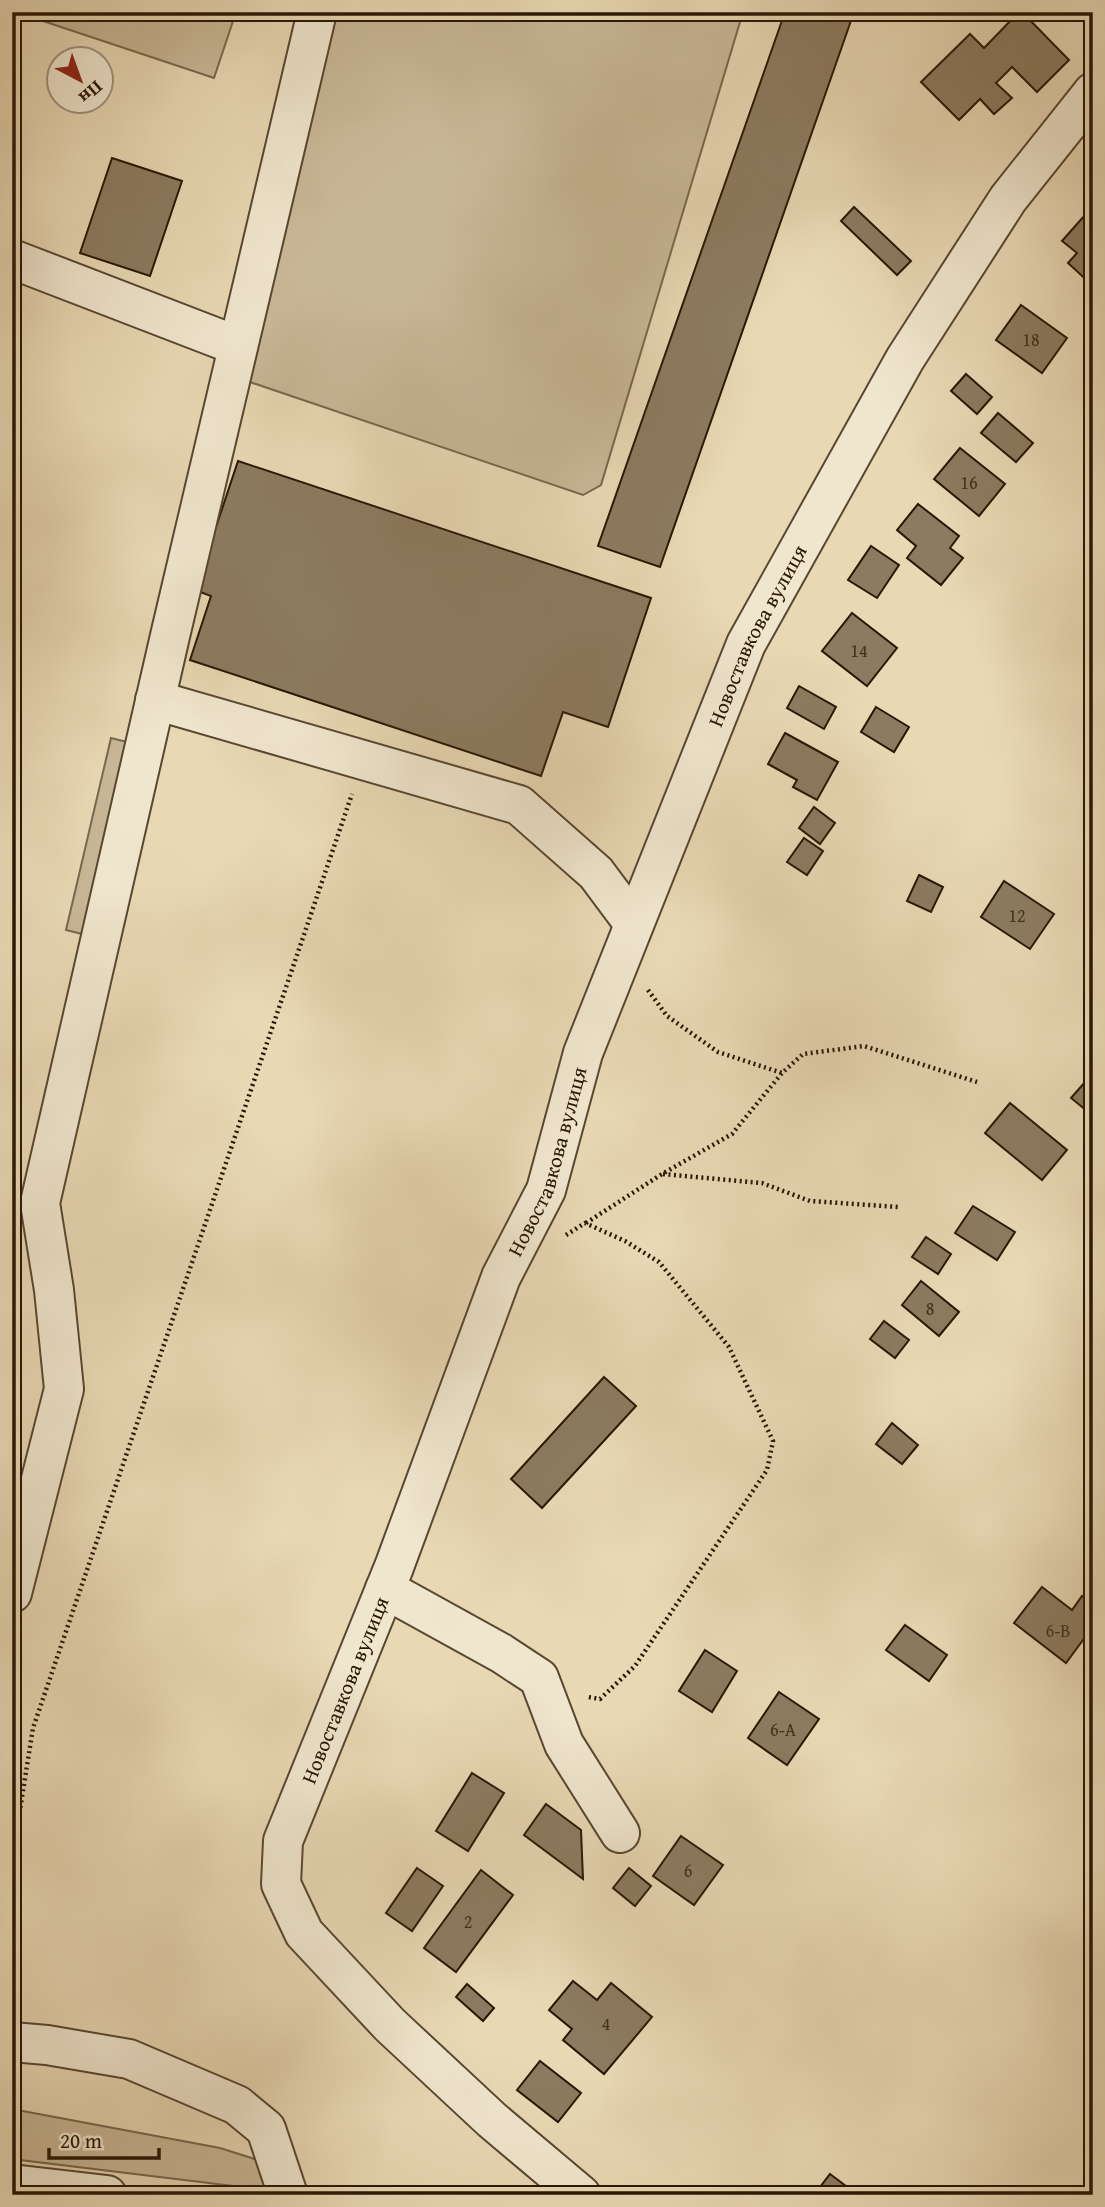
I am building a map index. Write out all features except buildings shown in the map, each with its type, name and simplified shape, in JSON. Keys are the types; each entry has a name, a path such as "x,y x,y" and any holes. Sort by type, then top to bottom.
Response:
{"street":[{"path":"12,1594 64,1389 54,1290 40,1203 317,12"},
{"name":"Новоставкова вулиця","path":"581,2195 492,2120 390,2025 303,1933 281,1884 283,1841 385,1589 501,1277 546,1190 583,1053 753,632 905,359 1008,199 1093,92"},
{"path":"12,259 238,346"},
{"path":"155,700 519,805 596,873 630,935"},
{"path":"385,1589 501,1653 539,1678 564,1744 620,1833"},
{"path":"12,2042 129,2059 237,2105 266,2129 288,2195"},
{"path":"12,2184 107,2195"}],"path":[{"path":"12,1939 14,1847 33,1728 364,760"},
{"path":"630,935 644,983 667,1016 718,1052 782,1073"},
{"path":"564,1237 662,1174 732,1134 782,1073 803,1054 864,1046 977,1082"},
{"path":"662,1174 762,1183 810,1201 899,1207"},
{"path":"539,1678 569,1695 600,1699 635,1666 767,1470 773,1441 729,1347 659,1262 625,1241 585,1223"}],"shaded area":[{"path":"16,12 236,12 214,78"},
{"path":"330,12 743,12 601,485 583,495 244,380"},
{"path":"111,738 127,742 82,934 66,930"},
{"path":"12,2109 220,2148 261,2161 266,2190 12,2159"}]}
